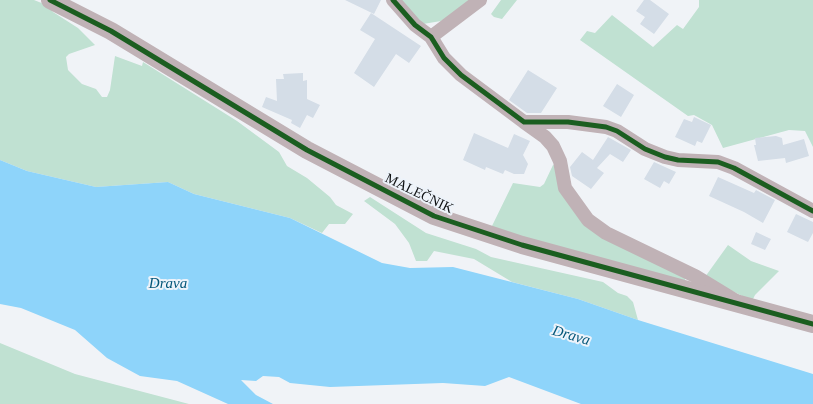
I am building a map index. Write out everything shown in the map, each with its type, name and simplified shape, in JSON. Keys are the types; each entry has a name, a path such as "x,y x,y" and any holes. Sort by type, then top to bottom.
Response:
{"street":[{"name":"MALEČNIK","path":"50,0 111,32 308,150 434,216 522,245 813,324"},
{"name":"MALEČNIK","path":"393,0 431,37 444,58 460,75 545,137 553,146 560,161 565,188 588,220 606,233 695,276 743,305"},
{"path":"431,37 480,0"},
{"path":"524,122 568,122 606,127 617,131 645,149 665,157 678,160 718,162 734,168 813,211"}],"green space":[{"path":"0,0 34,0 49,6 53,12 78,28 95,45 69,54 66,57 68,70 82,84 96,89 102,97 107,97 110,90 115,56 142,66 143,62 237,121 279,152 287,166 307,178 330,197 336,205 353,214 345,224 329,224 322,233 290,218 194,194 168,182 96,187 27,171 0,160"},
{"path":"400,0 473,0 441,21 423,24"},
{"path":"501,0 517,0 502,19 491,14"},
{"path":"699,0 813,0 813,147 805,131 789,130 723,148 712,125 694,115 688,116 580,40 587,31 595,33 612,15 653,47 677,25 683,29 699,7"},
{"path":"553,165 558,167 574,209 686,277 683,285 491,228 513,183 540,187 544,184"},
{"path":"370,197 426,233 476,249 491,257 603,282 618,293 627,296 633,302 638,320 578,299 512,282 474,259 434,251 427,261 416,261 409,243 395,224 364,201"},
{"path":"728,245 751,261 779,271 755,295 752,301 705,277"},
{"path":"0,343 75,374 189,404 0,404"}],"water":[{"name":"Drava","path":"0,160 27,171 96,187 168,182 194,194 290,218 382,263 410,268 453,267 578,299 638,320 813,374 813,404 581,404 509,377 485,386 443,383 330,387 290,383 279,377 263,376 256,381 241,380 256,395 273,404 228,404 177,381 140,376 107,358 75,330 21,308 0,304"}],"building":[{"path":"345,0 381,0 374,14"},
{"path":"644,0 650,0 669,14 654,34 640,24 645,17 636,11"},
{"path":"371,13 421,46 409,63 396,54 374,87 354,73 375,39 360,30"},
{"path":"528,70 557,88 541,113 527,113 509,100"},
{"path":"303,73 303,81 307,80 307,99 320,105 313,118 307,115 300,128 291,123 292,120 262,107 266,97 277,101 276,79 284,79 283,74"},
{"path":"617,84 634,95 621,117 603,106"},
{"path":"694,117 711,125 702,143 697,141 695,146 675,137 684,119 692,122"},
{"path":"474,133 508,148 514,134 530,141 523,155 528,164 524,174 514,174 505,170 503,174 486,167 485,170 463,160"},
{"path":"776,136 782,138 783,145 804,139 809,156 786,163 785,158 758,161 754,145 756,145 755,138"},
{"path":"608,137 631,150 623,162 610,154 597,168 604,173 591,189 572,176 570,167 582,152 593,160"},
{"path":"654,162 676,172 669,184 664,181 660,188 644,179"},
{"path":"718,177 754,193 756,190 775,200 763,223 709,196"},
{"path":"796,214 813,222 813,233 808,242 787,232"},
{"path":"756,232 771,239 765,250 751,244"}],"cycle path":[{"path":"50,0 111,31 307,150 434,216 522,245 813,324"},
{"path":"393,0 415,25 431,37 444,58 461,75 524,122 568,122 606,127 617,131 645,149 665,157 678,160 718,162 734,168 813,211"}]}
